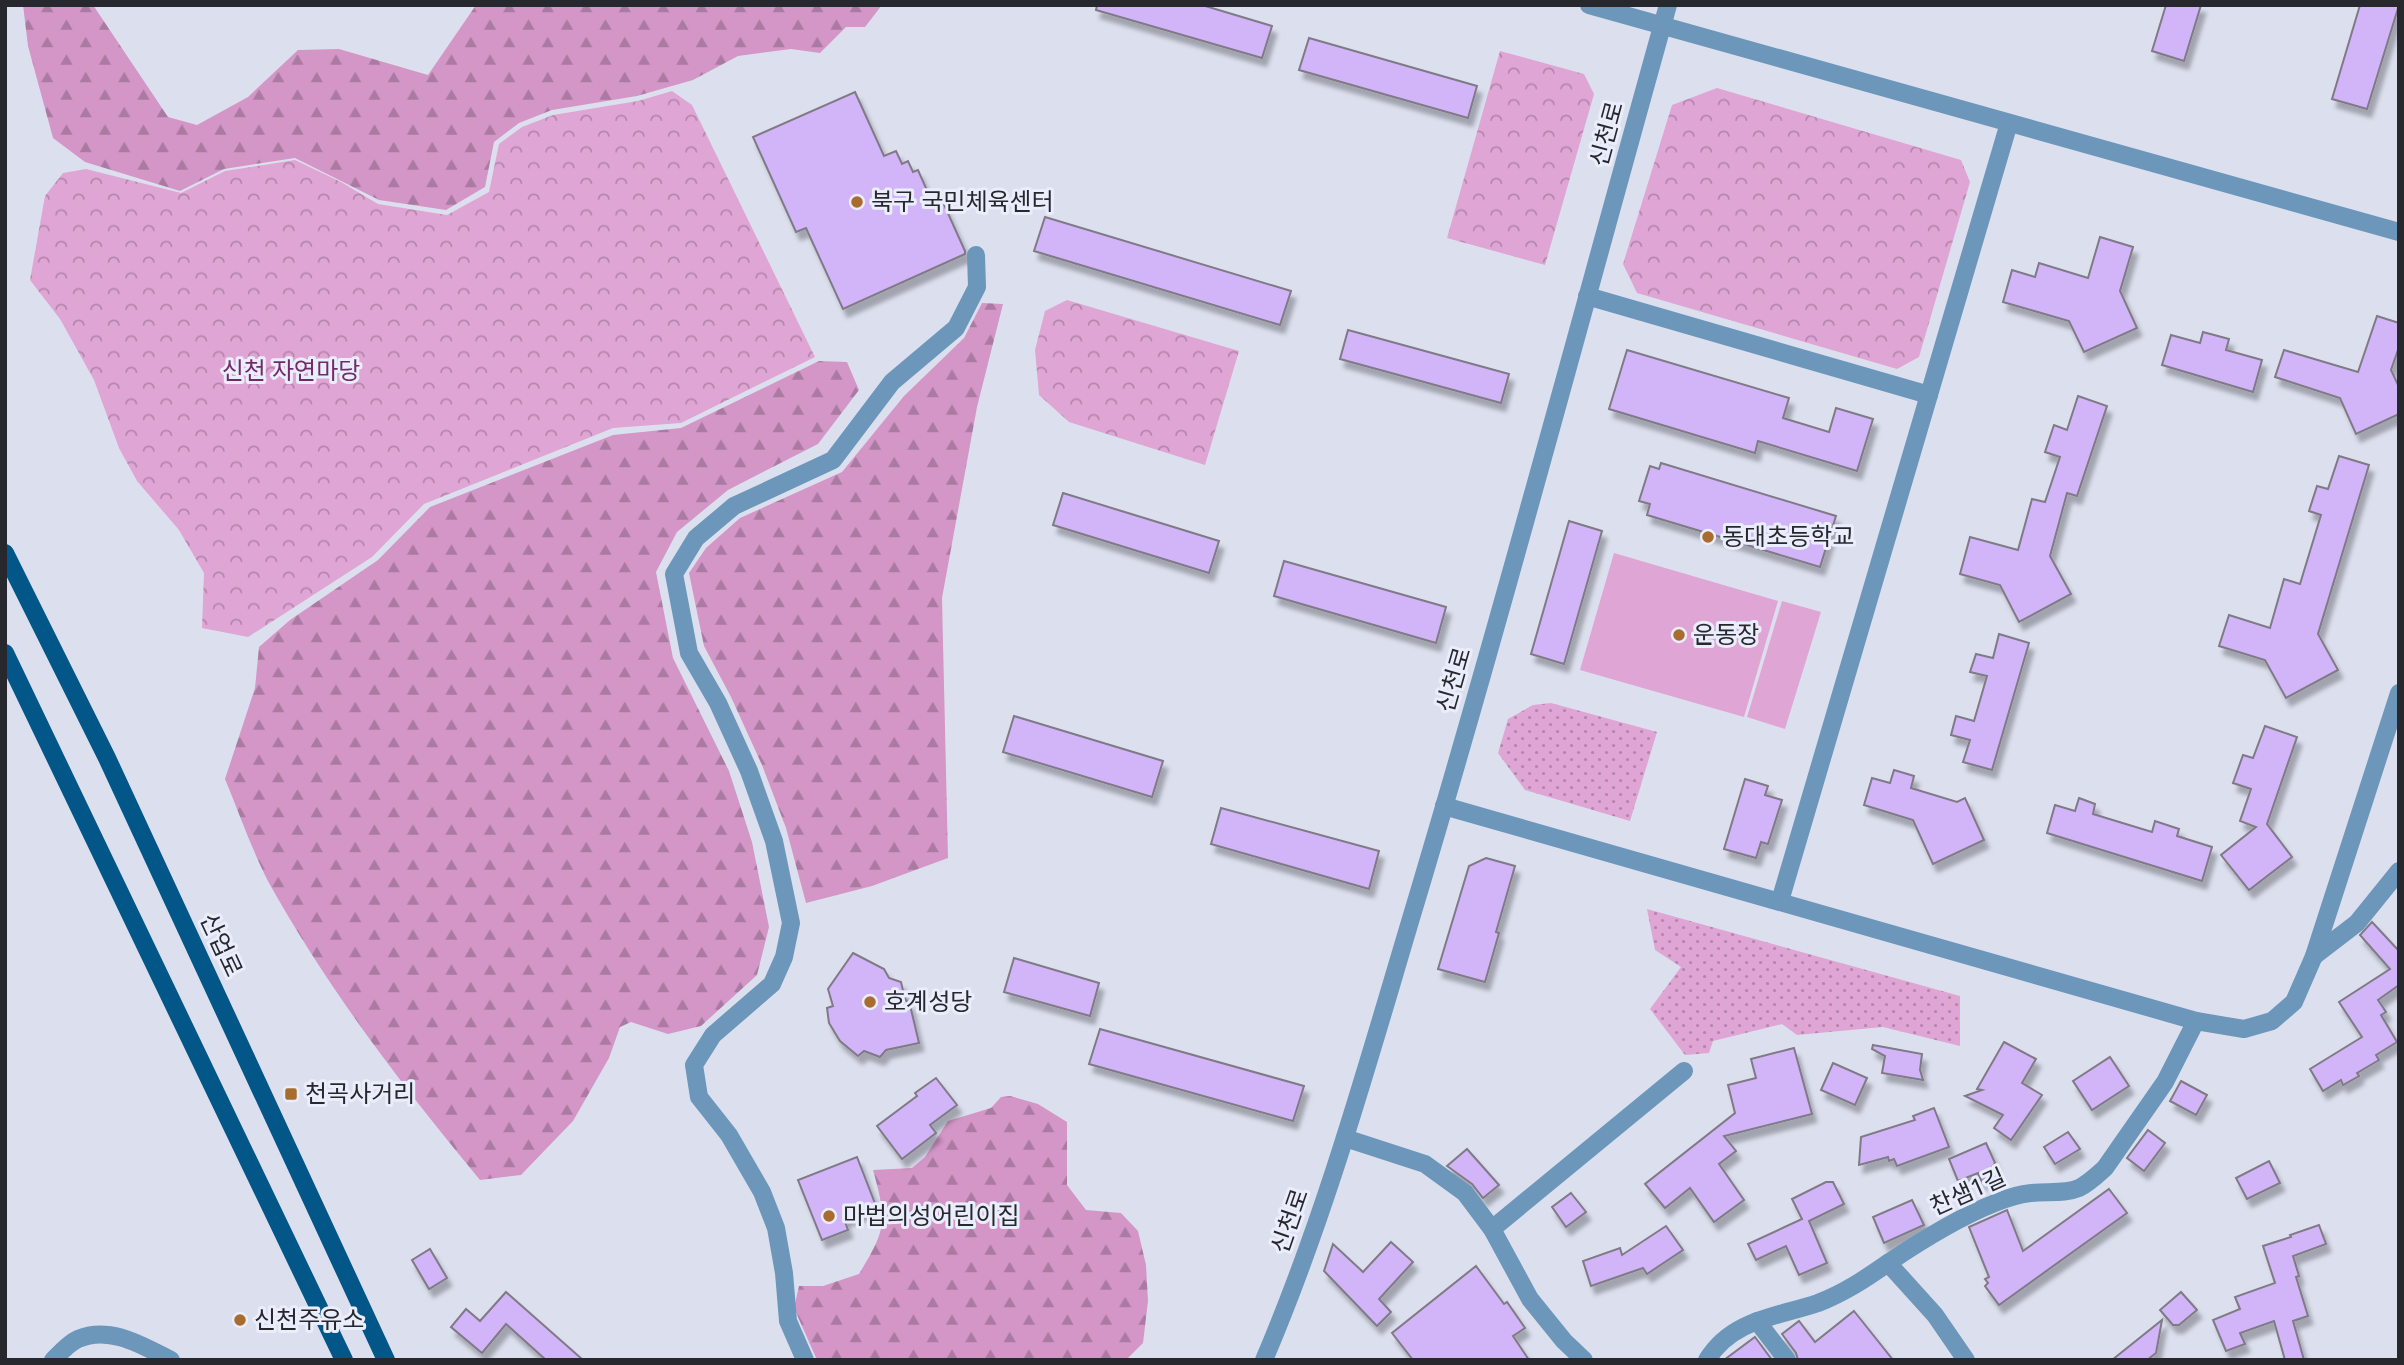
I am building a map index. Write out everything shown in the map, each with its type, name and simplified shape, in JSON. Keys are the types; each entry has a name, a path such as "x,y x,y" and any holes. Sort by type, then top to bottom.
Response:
{"main road":[{"name":"산업로","path":"5,553 107,758 386,1360"},
{"path":"5,653 344,1360"}],"street":[{"path":"1589,5 2399,232"},
{"name":"신천로","path":"1264,1360 1285,1311 1345,1138 1444,806 1668,5"},
{"path":"1780,901 2009,123"},
{"path":"804,1360 788,1321 776,1228 762,1192 729,1135 699,1097 694,1065 713,1035 772,984 783,957 791,923 774,841 749,771 718,703 689,653 674,574 696,538 734,506 833,460 892,382 956,328 977,287 976,255"},
{"path":"1587,296 1929,395"},
{"path":"1444,806 2196,1021 2244,1029 2272,1021 2294,1002 2314,956 2399,693"},
{"path":"2314,956 2357,923 2399,871"},
{"name":"찬샘1길","path":"1707,1360 1716,1345 1736,1330 1817,1303 1852,1288 1938,1230 1982,1208 2031,1193 2078,1188 2094,1178 2105,1168 2165,1082 2196,1021"},
{"path":"1492,1229 1684,1071"},
{"path":"1345,1138 1425,1164 1465,1193 1492,1229 1530,1299 1564,1341 1584,1360"},
{"path":"1888,1264 1935,1315 1966,1360"},
{"path":"1757,1321 1787,1360"},
{"path":"52,1360 78,1339 103,1333 136,1342 171,1360"}],"green space":[{"path":"23,5 93,5 168,117 197,125 248,97 298,50 339,49 428,75 476,5 882,5 865,27 846,27 820,53 791,49 738,56 693,80 637,96 552,110 519,123 494,142 485,187 446,210 379,200 295,158 224,169 180,191 85,162 53,138 28,46"},
{"path":"1500,51 1584,74 1594,94 1545,265 1447,238"},
{"path":"1717,88 1961,160 1970,182 1919,357 1897,369 1637,293 1623,264 1672,105"},
{"name":"신천 자연마당","path":"672,91 692,105 815,357 681,423 613,428 424,504 372,557 248,637 202,628 204,573 179,530 137,481 119,448 94,380 60,319 30,280 45,196 63,173 86,169 181,193 225,171 295,160 341,182 378,204 447,215 489,192 499,144 522,127 553,115 638,101"},
{"path":"1067,300 1239,351 1205,465 1069,422 1039,395 1035,350 1045,311"},
{"path":"982,303 1003,304 977,407 942,598 948,858 872,886 806,903 786,828 762,765 704,646 689,573 706,548 740,518 842,472 904,396 964,338"},
{"path":"819,361 847,362 859,390 818,444 728,490 677,532 656,572 673,658 729,771 752,842 769,927 757,975 701,1026 668,1034 631,1022 620,1027 609,1058 573,1121 521,1175 480,1180 395,1073 341,999 269,883 251,845 225,779 255,688 259,647 290,620 378,560 430,507 613,435 681,428"},
{"name":"운동장","path":"1614,553 1778,601 1744,717 1580,670"},
{"path":"1782,601 1821,612 1785,729 1747,717"},
{"path":"1551,703 1657,732 1630,821 1525,790 1498,753 1508,719 1533,705"},
{"path":"1647,909 1960,996 1960,1046 1883,1027 1797,1035 1782,1024 1713,1041 1709,1053 1685,1055 1650,1009 1681,967 1655,950"},
{"path":"1010,1096 1038,1104 1067,1122 1067,1185 1086,1210 1121,1213 1138,1231 1146,1265 1148,1301 1143,1343 1126,1360 817,1360 794,1308 799,1286 823,1286 859,1274 875,1246 882,1224 881,1201 873,1170 912,1168 925,1157 948,1121 991,1108 1001,1097"}],"building":[{"path":"1097,5 1202,5 1272,26 1262,58 1096,10"},
{"path":"2166,5 2201,5 2184,61 2152,51"},
{"path":"2360,5 2399,5 2367,109 2332,99"},
{"path":"1309,38 1477,86 1468,118 1299,70"},
{"name":"북구 국민체육센터","path":"855,92 884,156 896,151 902,164 908,161 913,172 918,170 933,204 942,200 965,254 843,309 806,228 796,232 753,137"},
{"path":"1045,217 1291,291 1280,325 1034,251"},
{"path":"2100,237 2133,247 2120,291 2137,328 2084,352 2069,321 2003,302 2012,270 2035,277 2039,263 2088,278"},
{"path":"2377,316 2399,323 2399,347 2391,370 2399,387 2399,414 2356,434 2340,398 2275,377 2284,350 2358,372"},
{"path":"1348,330 1509,374 1501,403 1340,359"},
{"path":"2203,332 2229,339 2226,350 2262,360 2253,392 2162,365 2171,335 2200,343"},
{"path":"1627,350 1789,398 1783,418 1829,432 1836,408 1873,419 1857,471 1758,441 1755,453 1609,409"},
{"path":"2078,396 2107,406 2077,496 2067,493 2050,556 2071,594 2019,622 2000,585 1960,574 1970,537 2018,550 2032,499 2045,502 2060,457 2045,452 2054,425 2067,430"},
{"path":"2339,456 2369,465 2318,634 2338,670 2286,698 2265,660 2219,646 2229,615 2270,628 2284,579 2300,584 2321,515 2309,511 2317,486 2328,489"},
{"path":"1661,463 1836,516 1820,567 1647,515 1650,504 1639,501 1650,466 1659,469"},
{"path":"1063,493 1219,541 1209,573 1053,525"},
{"path":"1569,521 1602,531 1564,664 1531,654"},
{"path":"1284,561 1446,607 1436,643 1274,596"},
{"path":"1999,634 2029,643 1992,770 1963,762 1970,740 1951,735 1956,716 1974,721 1987,676 1970,672 1976,654 1993,658"},
{"path":"1014,716 1163,761 1152,797 1003,752"},
{"path":"2265,726 2297,737 2267,824 2292,857 2249,890 2221,855 2256,827 2240,821 2251,789 2233,783 2243,755 2253,758"},
{"path":"1894,770 1914,776 1911,788 1957,802 1965,798 1984,840 1933,864 1913,820 1864,805 1872,778 1890,783"},
{"path":"1745,779 1768,786 1765,795 1782,800 1768,844 1761,842 1756,858 1724,849"},
{"path":"2079,798 2095,804 2093,814 2152,832 2155,821 2179,829 2177,836 2212,847 2202,881 2047,833 2055,805 2075,811"},
{"path":"1221,808 1379,851 1369,889 1211,844"},
{"path":"1486,858 1515,866 1485,982 1438,969 1469,866"},
{"path":"2372,922 2399,951 2399,985 2378,1000 2386,1012 2381,1015 2397,1042 2376,1055 2379,1060 2357,1073 2359,1076 2343,1085 2341,1080 2323,1091 2310,1069 2362,1037 2339,1002 2390,969 2360,935"},
{"name":"호계성당","path":"853,953 884,969 889,978 901,982 905,999 910,1005 919,1043 886,1050 880,1057 864,1051 858,1056 840,1041 829,1023 827,1008 833,1006 828,989"},
{"path":"1014,958 1099,983 1090,1016 1004,992"},
{"path":"1100,1029 1304,1086 1293,1121 1089,1064"},
{"path":"2004,1042 2036,1059 2022,1083 2042,1095 2011,1140 1994,1128 2003,1115 1965,1096 1982,1090 1977,1089"},
{"path":"1873,1045 1922,1054 1920,1070 1923,1080 1882,1073 1885,1056 1872,1049"},
{"path":"1794,1048 1812,1114 1724,1136 1736,1151 1719,1164 1744,1200 1714,1222 1690,1188 1665,1208 1645,1184 1735,1113 1728,1085 1756,1078 1751,1059"},
{"path":"2110,1057 2129,1086 2092,1110 2073,1081"},
{"path":"1833,1063 1867,1078 1855,1105 1821,1090"},
{"path":"936,1078 957,1105 930,1125 936,1133 902,1159 877,1126"},
{"path":"2181,1081 2207,1095 2196,1115 2170,1101"},
{"path":"1934,1108 1949,1147 1897,1166 1894,1159 1889,1161 1888,1157 1859,1165 1861,1137 1915,1120 1913,1116"},
{"path":"2148,1130 2165,1143 2144,1171 2127,1158"},
{"path":"2068,1132 2080,1149 2055,1164 2044,1147"},
{"path":"1986,1143 1995,1163 1982,1182 1978,1173 1958,1181 1949,1159"},
{"path":"1467,1149 1499,1185 1483,1198 1472,1184 1447,1166"},
{"path":"857,1157 876,1206 844,1219 848,1230 822,1240 798,1180"},
{"path":"2269,1161 2280,1183 2247,1199 2236,1178"},
{"path":"1826,1182 1833,1182 1844,1204 1809,1221 1827,1263 1799,1275 1786,1246 1756,1260 1748,1244 1802,1219 1792,1199"},
{"path":"2109,1189 2127,1213 1999,1305 1985,1286 1988,1283 1985,1279 1989,1277 1969,1227 2007,1210 2023,1251"},
{"path":"1571,1193 1586,1212 1566,1227 1552,1207"},
{"path":"1912,1200 1924,1225 1884,1243 1873,1217"},
{"path":"2319,1225 2326,1244 2293,1256 2299,1276 2296,1277 2308,1316 2293,1321 2304,1360 2285,1360 2274,1321 2240,1333 2245,1344 2226,1351 2213,1320 2240,1309 2235,1297 2275,1283 2263,1246"},
{"path":"1666,1226 1683,1250 1647,1274 1643,1268 1591,1286 1583,1261 1620,1248 1622,1255"},
{"path":"1391,1242 1413,1262 1379,1299 1391,1312 1377,1326 1324,1271 1333,1244 1363,1272"},
{"path":"430,1249 447,1278 429,1289 412,1260"},
{"path":"1476,1266 1525,1328 1513,1336 1529,1360 1413,1360 1392,1333"},
{"path":"506,1292 583,1360 546,1360 506,1324 482,1353 451,1327 466,1309 480,1321"},
{"path":"2181,1292 2197,1310 2179,1325 2173,1325 2160,1310"},
{"path":"1854,1311 1893,1360 1798,1360 1782,1334 1799,1321 1815,1342"},
{"path":"2162,1320 2156,1353 2147,1360 2112,1360"},
{"path":"1755,1337 1772,1360 1724,1360"}],"place":[{"name":"북구 국민체육센터","path":"857,202"},
{"name":"동대초등학교","path":"1708,537"},
{"name":"운동장","path":"1679,635"},
{"name":"호계성당","path":"870,1002"},
{"name":"천곡사거리","path":"291,1094"},
{"name":"마법의성어린이집","path":"829,1216"},
{"name":"신천주유소","path":"240,1320"}]}
